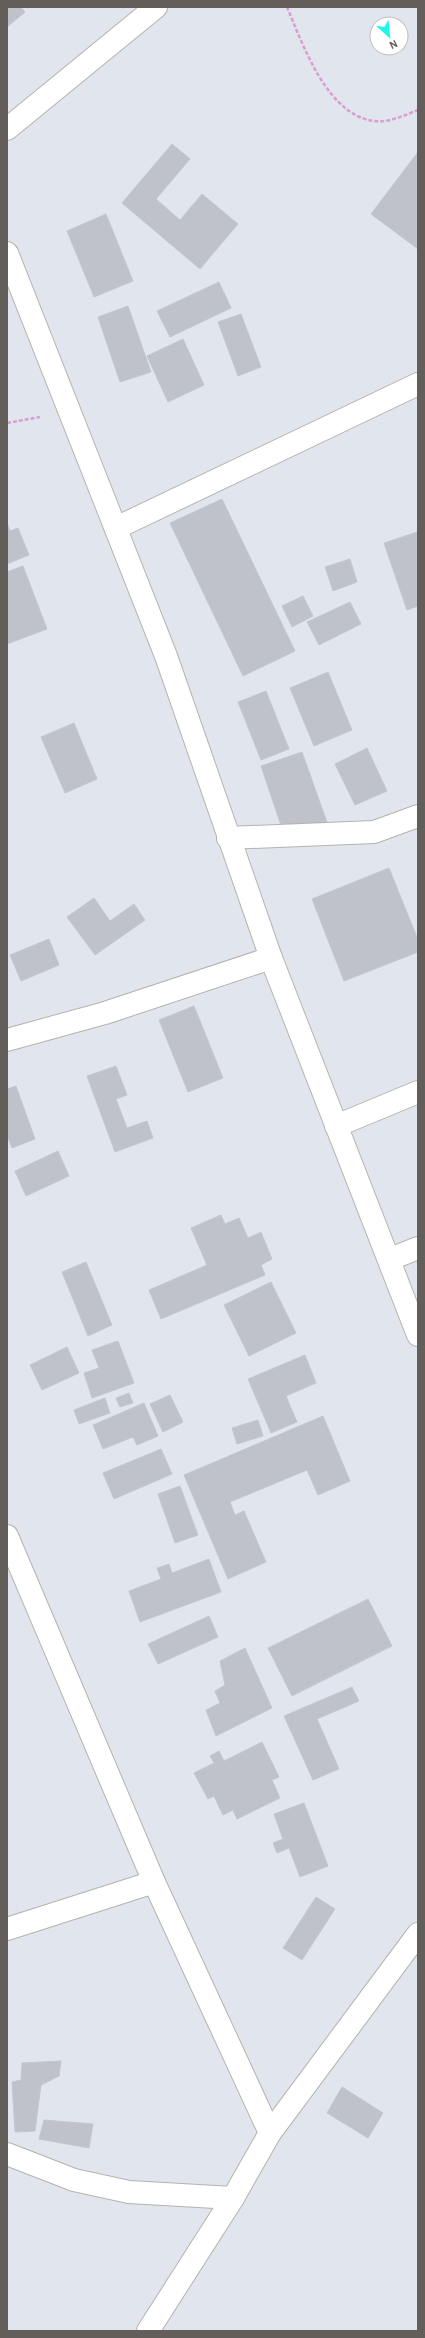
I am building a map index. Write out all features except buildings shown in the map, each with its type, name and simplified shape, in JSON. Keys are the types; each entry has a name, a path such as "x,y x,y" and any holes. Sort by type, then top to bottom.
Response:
{"street":[{"path":"7,130 156,7"},
{"path":"7,253 166,656 228,838 272,958 336,1126 390,1259 418,1335"},
{"path":"116,528 418,384"},
{"path":"228,838 374,832 418,816"},
{"path":"7,1040 105,1013 272,958"},
{"path":"336,1126 418,1092"},
{"path":"390,1259 418,1248"},
{"path":"7,1536 154,1882 270,2133"},
{"path":"7,1929 154,1882"},
{"path":"148,2331 233,2198 270,2133 418,1934"},
{"path":"7,2154 74,2180 129,2192 233,2198"}],"path":[{"path":"287,7 310,60 330,93 348,109 363,118 375,121 391,120 418,110"}]}
